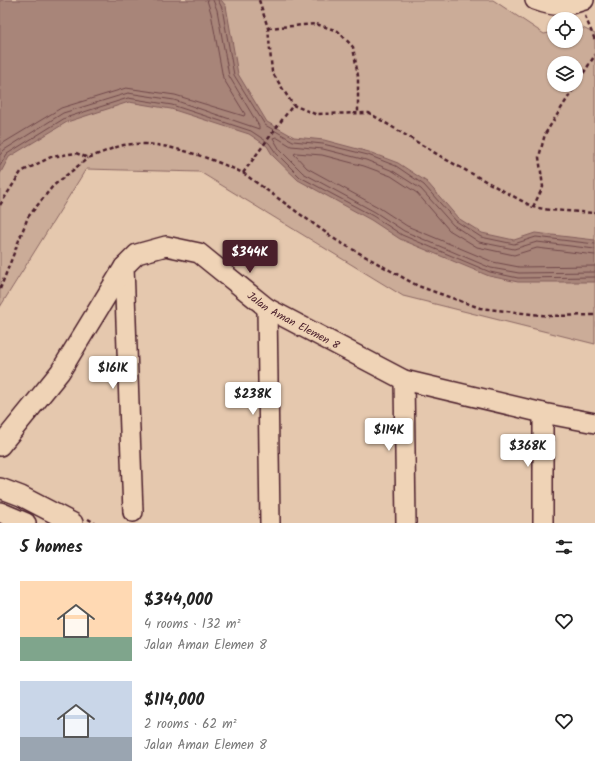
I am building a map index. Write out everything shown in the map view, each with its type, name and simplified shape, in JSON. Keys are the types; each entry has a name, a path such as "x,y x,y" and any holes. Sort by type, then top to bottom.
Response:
{"street":[{"path":"535,0 552,6 572,4 581,1"},
{"name":"Jalan Aman Elemen 8","path":"0,446 60,372 124,267 137,254 166,246 199,253 267,308 404,380 543,413 595,423"},
{"path":"124,267 133,512"},
{"path":"267,308 270,523"},
{"path":"404,380 406,523"},
{"path":"543,413 544,523"},
{"path":"0,488 21,496 73,523"},
{"path":"0,512 26,523"}],"path":[{"path":"259,0 268,28 272,72 293,105 315,114 369,113 445,159 533,207 550,210 595,213"},
{"path":"581,1 595,40"},
{"path":"268,28 316,24 338,31 353,47 358,76 358,113"},
{"path":"583,74 595,55"},
{"path":"533,207 543,187 539,157 545,134 572,92"},
{"path":"243,173 293,105"},
{"path":"0,290 28,217 53,186 88,158 121,146 161,145 229,166 243,173 336,240 418,286 480,308 549,316 595,316"},
{"path":"0,205 21,172 51,157 76,153 88,158"}],"shaded area":[{"path":"0,0 493,0 544,34 547,33 547,48 583,48 583,28 595,34 595,344 403,296 200,172 86,169 0,307"}],"water":[{"path":"0,0 221,0 226,6 238,74 267,122 294,137 324,140 369,152 398,163 427,182 458,218 482,233 514,240 535,233 595,240 595,282 518,282 489,276 400,239 371,220 298,180 273,156 267,146 249,134 171,109 129,102 67,122 9,157 0,174"}]}
